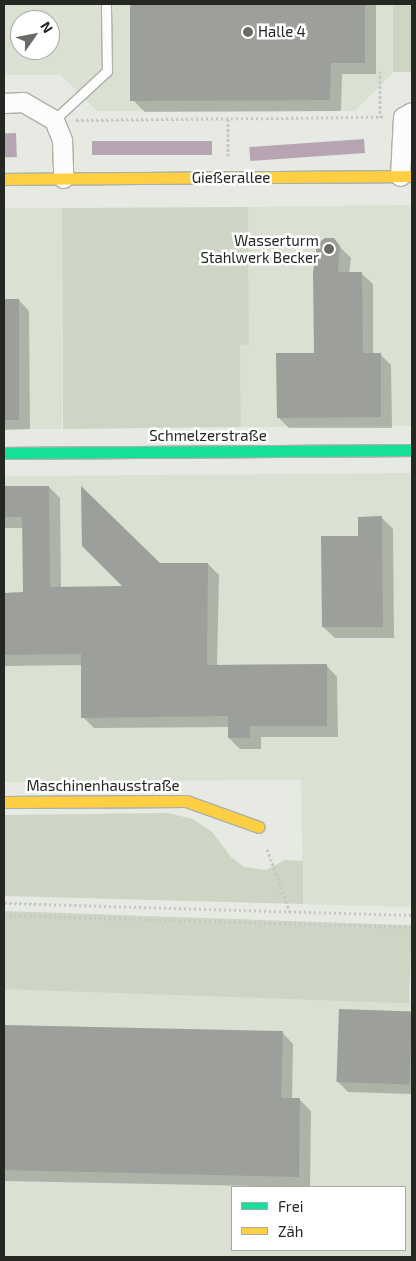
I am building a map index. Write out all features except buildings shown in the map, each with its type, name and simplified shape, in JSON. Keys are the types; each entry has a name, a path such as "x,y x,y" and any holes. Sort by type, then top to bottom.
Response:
{"street":[{"path":"4,103 23,102 54,120 62,140 63,178"},
{"name":"Gießerallee","path":"4,179 406,176 407,114"},
{"name":"Schmelzerstraße","path":"4,453 412,450"},
{"name":"Maschinenhausstraße","path":"4,802 186,801 258,827"}],"lane":[{"path":"54,120 107,71 106,4"}],"path":[{"path":"380,71 380,117"},
{"path":"54,120 380,117 407,114"},
{"path":"228,119 228,156"},
{"path":"258,827 290,912"},
{"path":"4,903 412,915"},
{"path":"4,915 412,927"}],"shaded area":[{"path":"4,4 393,4 394,72 355,111 97,111 61,75 4,75"},
{"path":"4,133 16,133 17,157 5,157"},
{"path":"364,139 365,153 250,161 249,147"},
{"path":"92,141 212,141 212,155 92,155"},
{"path":"412,205 412,426 241,427 240,344 249,344 248,207"},
{"path":"4,208 62,208 62,429 4,429"},
{"path":"412,473 412,907 303,904 301,780 4,782 4,476"},
{"path":"4,989 412,998 412,1257 4,1257"}],"green space":[{"path":"393,4 412,4 412,72 393,72"},
{"path":"248,207 249,344 240,345 241,427 63,429 62,208"},
{"path":"167,813 193,819 212,832 231,857 244,867 266,870 285,860 303,861 303,904 4,896 4,815"},
{"path":"4,911 412,925 409,1003 4,989"}],"traffic: fast":[{"path":"4,453 412,450"}],"traffic: slow":[{"path":"4,179 412,176"},
{"path":"4,802 186,801 259,827"}],"place":[{"name":"Halle 4","path":"248,32"},
{"name":"Wasserturm Stahlwerk Becker","path":"329,249"}]}
